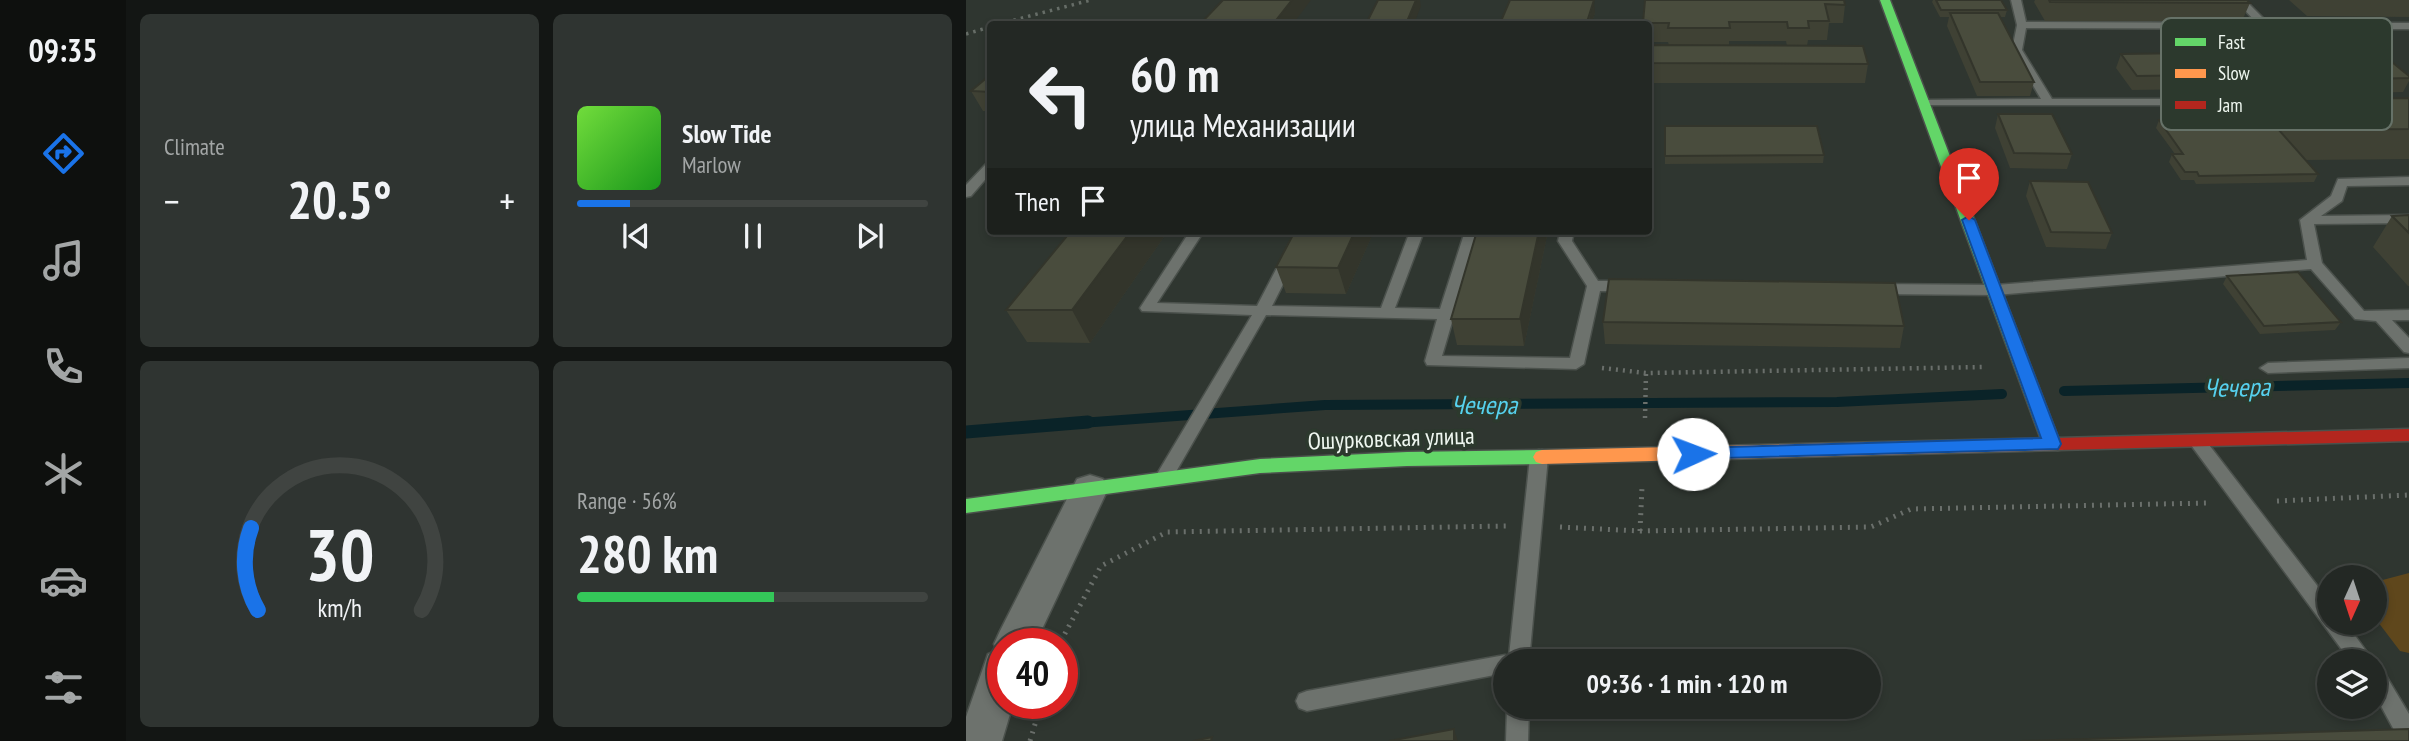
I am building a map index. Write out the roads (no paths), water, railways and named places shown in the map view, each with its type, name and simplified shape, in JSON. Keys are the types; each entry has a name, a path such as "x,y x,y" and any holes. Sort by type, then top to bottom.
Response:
{"street":[{"path":"1885,0 2052,444"},
{"name":"Ошурковская улица","path":"966,506 1260,466 1407,458 2409,435"},
{"path":"1022,628 1090,489"},
{"path":"980,741 987,718"}],"lane":[{"path":"2016,0 2022,25 2017,50 2048,102"},
{"path":"2240,0 2258,18"},
{"path":"2022,25 2161,26"},
{"path":"1924,103 2161,102"},
{"path":"966,193 987,170"},
{"path":"2307,220 2337,198 2342,182 2409,181"},
{"path":"2307,220 2409,219"},
{"path":"2307,220 2315,264 2360,316 2409,315"},
{"path":"1194,235 1147,308 1446,314"},
{"path":"1163,479 1262,310 1301,235"},
{"path":"1386,313 1415,235"},
{"path":"1471,235 1433,361 1576,365 1594,286 1565,241 1566,235"},
{"path":"1857,288 1996,290 2315,264"},
{"path":"1594,286 1650,287"},
{"path":"2380,316 2409,348"},
{"path":"2268,368 2409,363"},
{"path":"2197,441 2317,601"},
{"path":"1520,649 1539,457"},
{"path":"2343,635 2354,649"},
{"path":"1307,701 1493,666"},
{"path":"2387,697 2409,735"},
{"path":"1517,741 1518,719"}],"waterway":[{"name":"Чечера","path":"2064,391 2409,383"},
{"name":"Чечера","path":"1067,424 1325,405 1837,402 2002,394"},
{"name":"Чечера","path":"966,432 1088,422"}],"railway":[{"path":"1010,21 1091,0"},
{"path":"966,34 987,28"}]}
